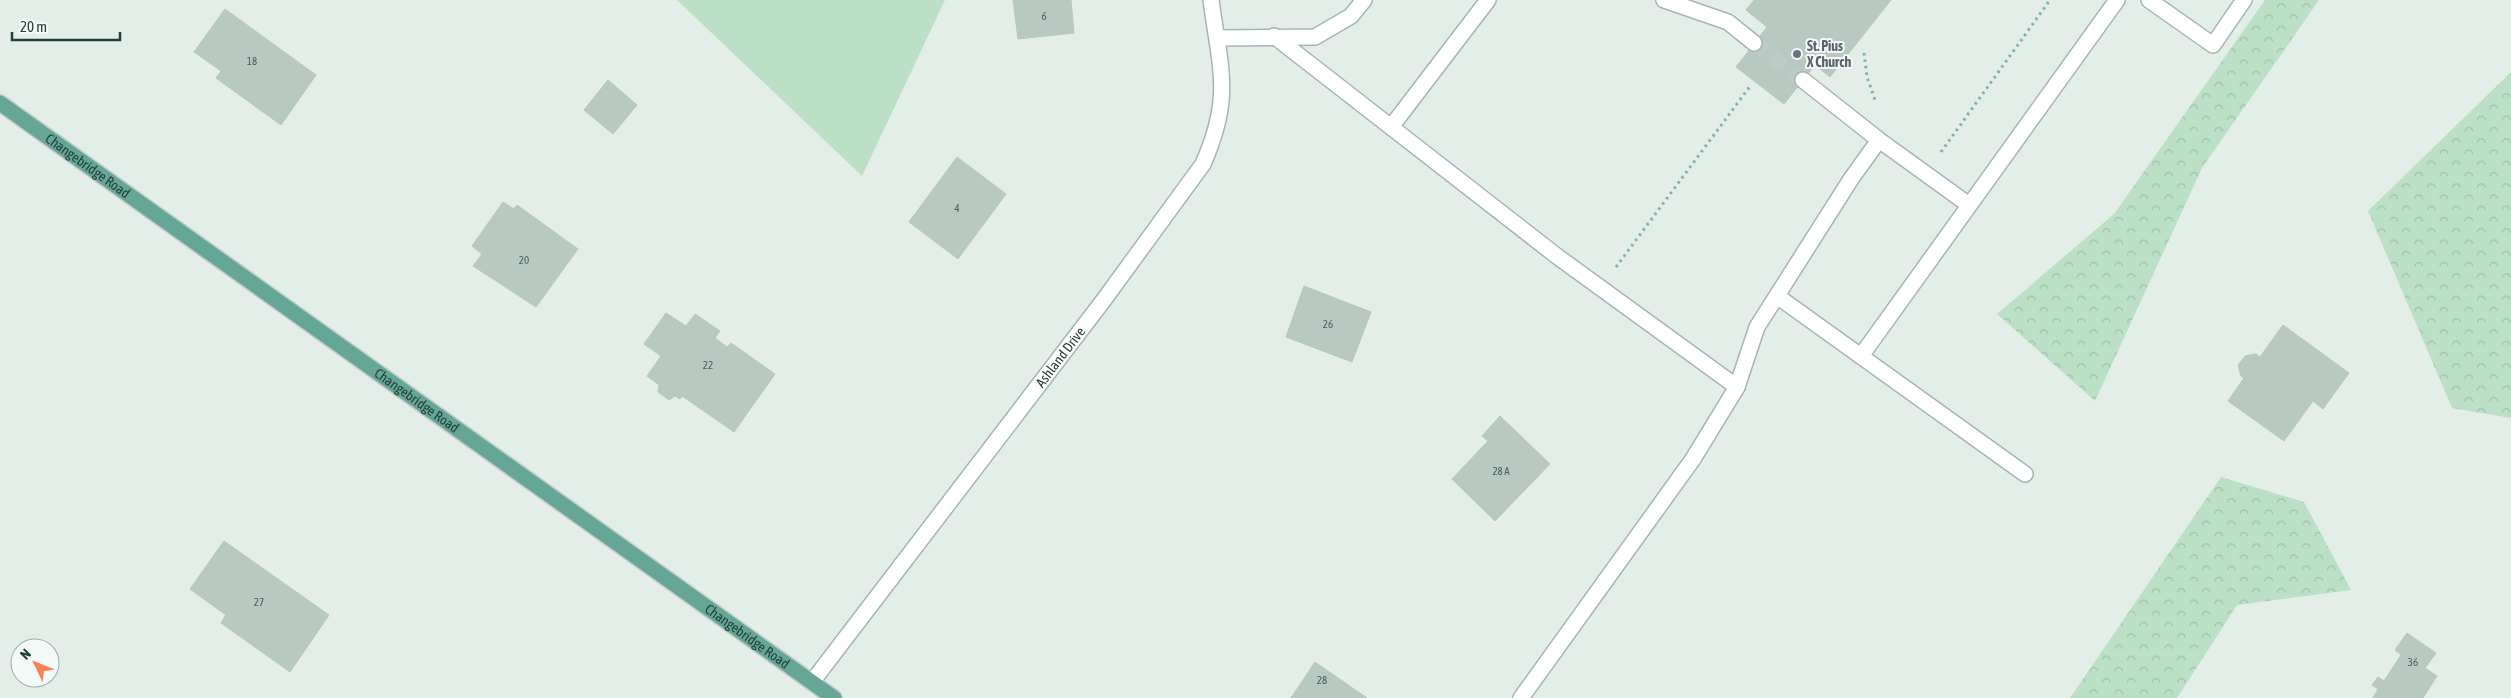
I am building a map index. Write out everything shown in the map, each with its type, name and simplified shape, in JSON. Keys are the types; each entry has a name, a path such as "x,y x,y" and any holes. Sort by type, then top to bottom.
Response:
{"main road":[{"name":"Changebridge Road","path":"0,103 834,698"}],"street":[{"name":"Ashland Drive","path":"812,682 1103,301 1203,164 1213,141 1223,94 1223,69 1212,0"},
{"path":"1217,38 1316,37 1351,16 1364,0"},
{"path":"1391,127 1488,0"},
{"path":"1664,0 1728,22 1754,43"},
{"path":"1861,356 2117,0"},
{"path":"2149,0 2213,45 2244,0"},
{"path":"1274,36 1558,257 1737,387"},
{"path":"1803,80 1879,140 1969,205"},
{"path":"1521,698 1693,459 1737,387 1757,327 1851,179 1879,140"},
{"path":"1777,296 2025,474"}],"path":[{"path":"1939,154 2050,0"},
{"path":"1864,53 1873,99 1880,105"},
{"path":"1601,288 1751,85"}],"green space":[{"path":"677,0 945,0 862,176"},
{"path":"2265,0 2319,0 2202,168 2095,401 1997,314 2114,214"},
{"path":"2511,72 2511,418 2452,408 2368,211"},
{"path":"2221,477 2304,502 2351,590 2237,605 2177,698 2070,698"}],"building":[{"path":"1013,0 1071,0 1074,33 1018,39"},
{"name":"St. Pius X Church","path":"1754,0 1891,0 1830,77 1815,65 1784,104 1736,67 1767,27 1746,10"},
{"path":"225,9 316,75 281,125 216,78 221,71 194,52"},
{"path":"608,80 637,105 613,134 584,110"},
{"path":"957,157 1006,194 958,259 909,222"},
{"path":"503,202 514,209 517,205 578,249 536,307 473,266 482,254 472,246"},
{"path":"1304,286 1371,312 1352,362 1286,337"},
{"path":"666,313 686,326 695,314 720,331 715,338 727,347 731,343 775,374 734,432 682,396 680,399 675,396 669,400 658,392 659,385 647,376 661,356 644,344"},
{"path":"2283,325 2349,373 2323,409 2313,401 2284,441 2228,401 2244,378 2241,376 2238,365 2245,356 2256,354 2260,357"},
{"path":"1500,416 1550,464 1495,521 1452,479 1488,441 1482,436"},
{"path":"224,541 329,615 290,672 221,623 226,615 190,589"},
{"path":"2407,633 2436,653 2425,668 2437,676 2423,698 2373,698 2378,689 2372,685 2378,677 2384,681 2401,655 2395,650"},
{"path":"1315,662 1367,698 1291,698"}],"tunnel":[{"path":"1754,43 1803,80"}],"place":[{"name":"St. Pius X Church","path":"1797,54"}]}
